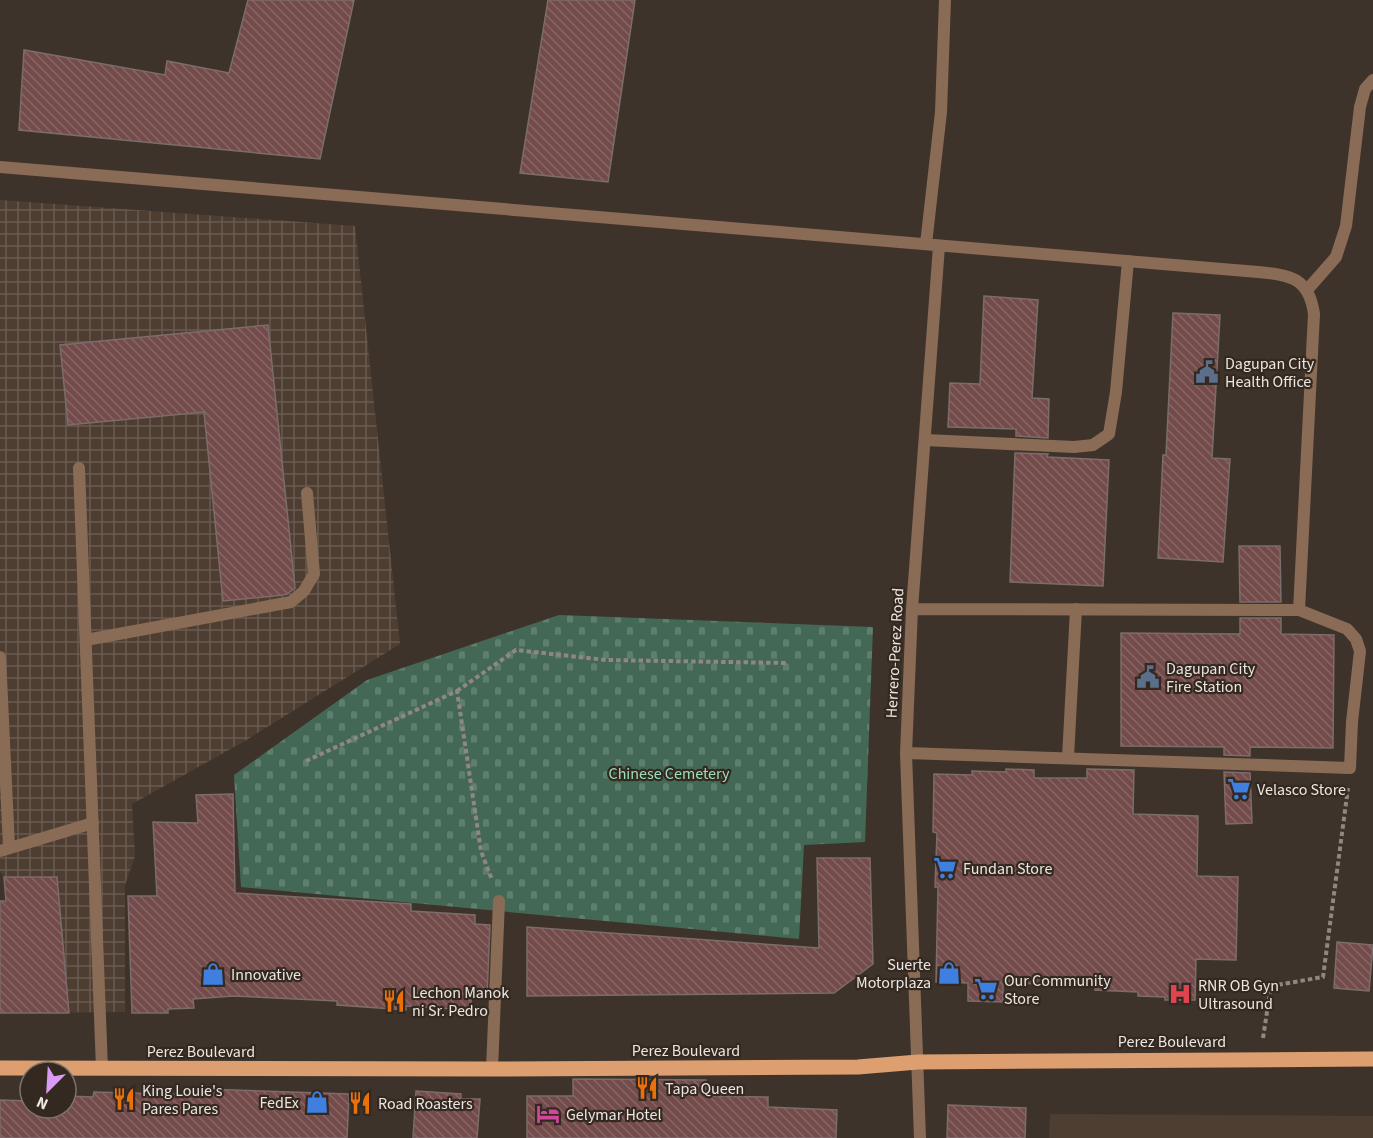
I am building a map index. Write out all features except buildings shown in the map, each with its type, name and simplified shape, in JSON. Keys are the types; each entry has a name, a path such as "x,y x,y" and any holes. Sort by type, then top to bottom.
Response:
{"main road":[{"name":"Perez Boulevard","path":"0,1068 858,1067 918,1062 1373,1059"}],"street":[{"path":"926,244 941,112 945,0"},
{"path":"1307,290 1335,257 1346,226 1360,107 1365,89 1373,81"},
{"path":"0,167 1279,274 1297,279 1312,299 1314,314 1299,610"},
{"name":"Herrero-Perez Road","path":"920,1138 906,753 912,609 939,246"},
{"path":"925,440 1074,447 1093,445 1109,435 1116,392 1128,261"},
{"path":"79,468 102,1069"},
{"path":"86,640 291,602 304,591 314,574 307,494"},
{"path":"906,753 1350,768 1352,722 1360,651 1356,639 1347,629 1299,610 912,609"},
{"path":"1068,757 1076,609"},
{"path":"0,657 5,849 93,823"},
{"path":"492,1069 499,900"}],"path":[{"path":"306,761 457,691 516,650 606,660 786,663"},
{"path":"457,691 482,851 499,900"},
{"path":"1259,1059 1271,986 1323,977 1350,768"}],"shaded area":[{"path":"0,200 355,226 400,644 245,741 132,804 135,856 125,885 125,1012 13,1013 4,877 0,872"},
{"path":"1050,1114 1373,1116 1373,1138 1049,1138"}],"green space":[{"name":"Chinese Cemetery","path":"559,615 873,627 865,842 804,845 799,939 241,887 234,775 367,680"}],"place":[{"name":"Dagupan City Health Office","path":"1207,372"},
{"name":"Dagupan City Fire Station","path":"1148,677"},
{"name":"Velasco Store","path":"1239,789"},
{"name":"Fundan Store","path":"945,868"},
{"name":"Suerte Motorplaza","path":"949,973"},
{"name":"Innovative","path":"213,974"},
{"name":"Our Community Store","path":"986,989"},
{"name":"RNR OB Gyn Ultrasound","path":"1180,994"},
{"name":"Lechon Manok ni Sr. Pedro","path":"394,1001"},
{"name":"Tapa Queen","path":"647,1088"},
{"name":"King Louie's Pares Pares","path":"124,1099"},
{"name":"FedEx","path":"317,1102"},
{"name":"Road Roasters","path":"360,1103"},
{"name":"Gelymar Hotel","path":"548,1114"}]}
